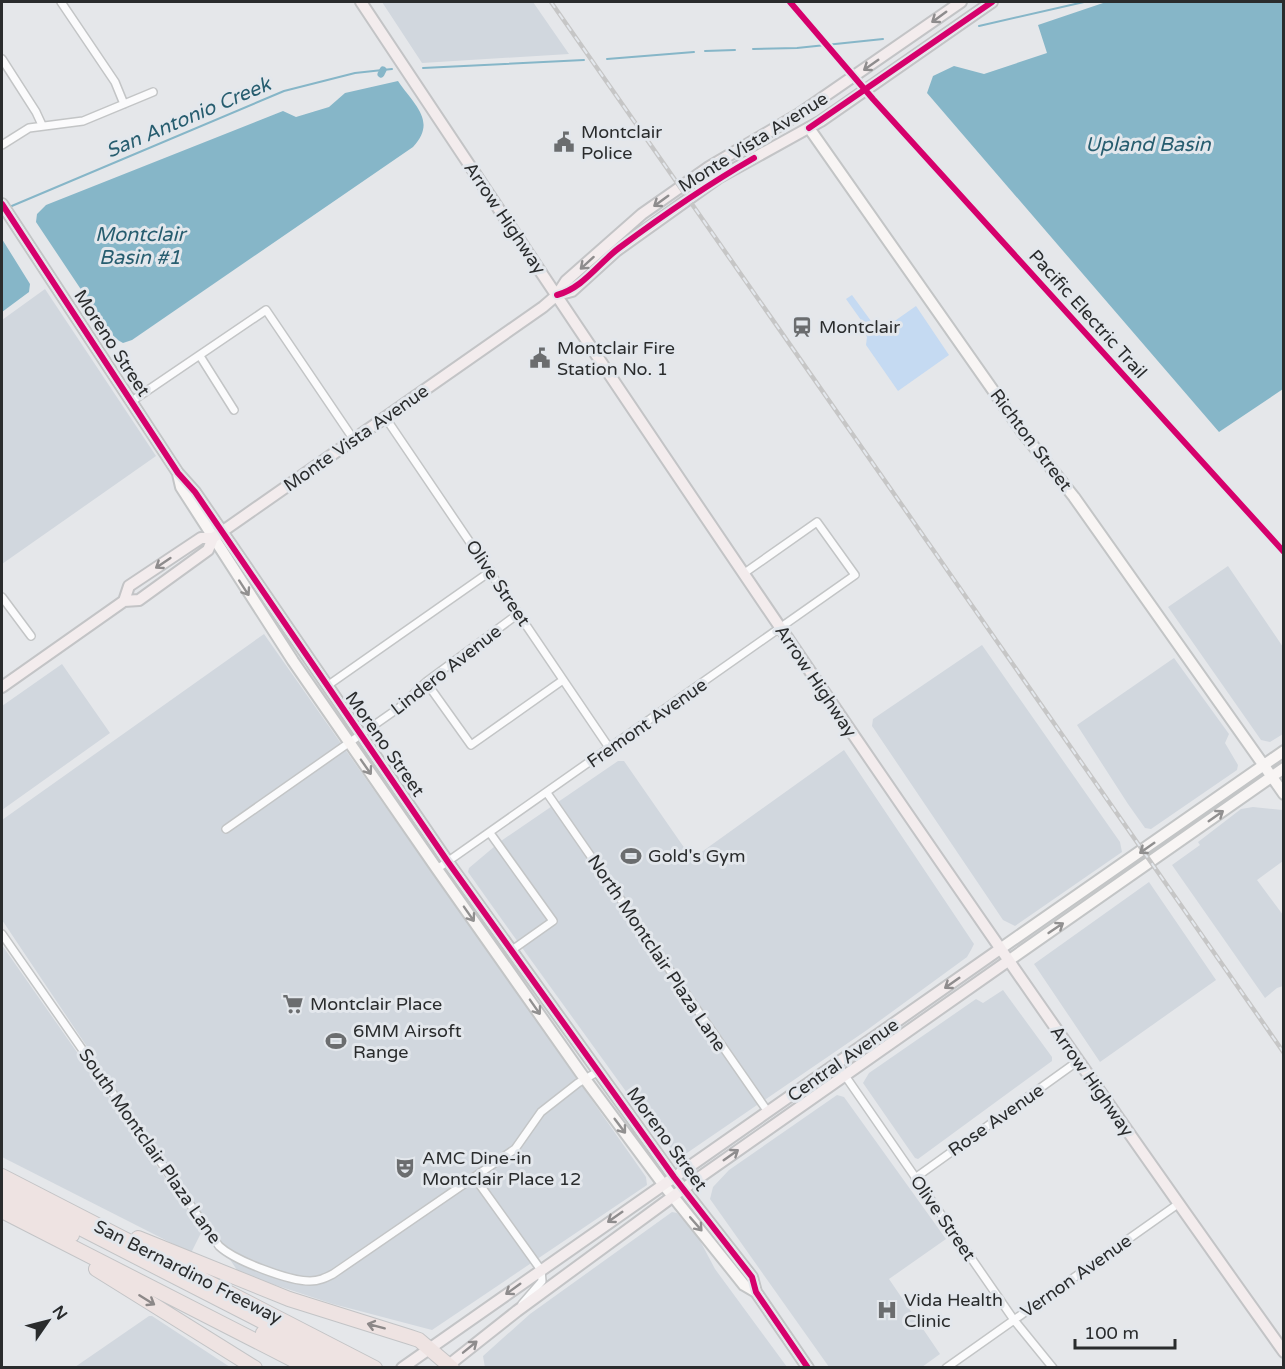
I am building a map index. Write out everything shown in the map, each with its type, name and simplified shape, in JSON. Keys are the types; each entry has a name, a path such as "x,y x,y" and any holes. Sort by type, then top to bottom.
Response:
{"highway":[{"name":"San Bernardino Freeway","path":"2,1176 375,1368"},
{"path":"2,1188 353,1368"},
{"path":"2,1199 331,1368"},
{"name":"San Bernardino Freeway","path":"2,1211 309,1368"},
{"path":"69,1211 247,1284 324,1311 410,1336 429,1349 448,1367"},
{"path":"26,1224 81,1261 255,1368"}],"main road":[{"name":"Arrow Highway","path":"362,2 780,628 1008,961 1284,1353"},
{"name":"Monte Vista Avenue","path":"557,295 566,281 642,214 709,166 800,114 961,2"},
{"name":"Monte Vista Avenue","path":"2,687 124,601 139,600 152,591 208,550 218,535 557,295 572,291 616,251 718,178 809,128 992,2"},
{"name":"Monte Vista Avenue","path":"124,601 129,586 201,538 218,535"},
{"name":"Central Avenue","path":"402,1368 1000,949"},
{"name":"Central Avenue","path":"448,1367 517,1311 683,1189 1008,961"}],"street":[{"path":"61,2 115,82 124,104"},
{"path":"2,59 42,125"},
{"path":"2,145 29,128 83,121 153,92"},
{"name":"Richton Street","path":"800,114 1023,433 1074,496 1284,794"},
{"name":"Moreno Street","path":"4,207 178,473 182,487 327,687 448,862 674,1177 752,1277 756,1292 808,1368"},
{"path":"132,401 266,310 354,440"},
{"path":"200,356 234,410"},
{"name":"Olive Street","path":"386,417 610,749"},
{"name":"Fremont Avenue","path":"438,869 855,575 818,522 744,574"},
{"name":"Moreno Street","path":"218,535 349,743 585,1079 663,1184 744,1285 756,1292"},
{"path":"327,687 491,571"},
{"path":"2,597 31,636"},
{"name":"Lindero Avenue","path":"226,829 406,702 426,682 518,614"},
{"path":"426,682 471,745 563,680"},
{"name":"Central Avenue","path":"1000,949 1284,751"},
{"name":"Central Avenue","path":"1008,961 1284,768"},
{"name":"North Montclair Plaza Lane","path":"547,793 768,1112"},
{"path":"490,833 553,921 512,950"},
{"name":"South Montclair Plaza Lane","path":"2,934 219,1246 240,1260 301,1280 324,1279 475,1178 515,1149 541,1112 599,1071"},
{"name":"Rose Avenue","path":"915,1178 1078,1061"},
{"name":"Olive Street","path":"837,1064 1014,1320 1053,1368"},
{"path":"475,1178 541,1269 542,1281 517,1311"},
{"name":"Vernon Avenue","path":"946,1368 1178,1204"}],"shaded area":[{"path":"382,2 533,2 569,54 422,63"},
{"path":"45,289 156,456 2,564 2,320"},
{"path":"852,295 879,332 916,306 949,355 898,391 866,345 867,337 860,324 861,320 846,299"},
{"path":"1228,566 1283,647 1283,734 1270,742 1261,740 1168,607"},
{"path":"264,634 646,1177 647,1185 432,1330 333,1304 239,1273 2,920 2,820"},
{"path":"982,645 1120,842 1122,852 1015,926 1003,920 872,726 873,719"},
{"path":"1174,658 1229,734 1225,743 1238,765 1237,770 1151,829 1145,828 1077,725"},
{"path":"62,664 110,733 2,810 2,706"},
{"path":"844,750 974,944 967,957 867,1030 684,1155 676,1155 643,1115 510,931 468,872 469,868 501,841 618,761 624,761 690,856 696,856"},
{"path":"1253,807 1283,810 1283,861 1257,880 1283,915 1283,986 1265,998 1172,865 1200,845 1198,842 1241,809"},
{"path":"1149,882 1216,980 1100,1062 1034,964"},
{"path":"2,945 202,1231 191,1253 2,1157"},
{"path":"1003,990 1052,1057 1052,1061 918,1159 915,1158 863,1083 869,1073 976,999 983,1003"},
{"path":"837,1095 844,1097 946,1239 889,1279 940,1354 922,1367 829,1367 710,1199 713,1187 729,1170"},
{"path":"672,1212 677,1213 697,1235 715,1269 787,1367 485,1368 483,1356 530,1314"},
{"path":"152,1316 230,1367 75,1367"}],"water":[{"name":"Upland Basin","path":"1106,2 1283,2 1283,389 1219,432 927,93 933,76 954,66 984,74 1047,53 1038,25"},
{"name":"Montclair Basin #1","path":"398,81 417,106 423,121 420,138 413,147 132,340 123,343 116,339 36,222 37,214 46,205 283,111 296,117 329,107 345,93"},
{"path":"2,239 30,284 29,292 2,312"}],"waterway":[{"name":"San Antonio Creek","path":"979,26 1084,2"},
{"name":"San Antonio Creek","path":"753,49 797,48 883,39"},
{"name":"San Antonio Creek","path":"705,51 735,50"},
{"name":"San Antonio Creek","path":"607,59 694,52"},
{"name":"San Antonio Creek","path":"423,68 584,60"},
{"name":"San Antonio Creek","path":"7,208 284,91 355,73 392,69"},
{"name":"San Antonio Creek","path":"381,74 383,70"}],"railway":[{"path":"551,2 1284,1053"}],"cycle path":[{"name":"Pacific Electric Trail","path":"790,2 873,99 1284,552"},
{"path":"809,128 992,2"},
{"path":"557,295 575,287 611,254 668,213 754,158"},
{"path":"2,204 178,473 195,492 448,862 674,1177 752,1277 756,1292 808,1368"}],"place":[{"name":"Montclair Police","path":"564,142"},
{"name":"Montclair","path":"802,327"},
{"name":"Montclair Fire Station No. 1","path":"540,358"},
{"name":"Gold's Gym","path":"631,856"},
{"name":"Montclair Place","path":"293,1004"},
{"name":"6MM Airsoft Range","path":"336,1041"},
{"name":"AMC Dine-in Montclair Place 12","path":"405,1168"},
{"name":"Vida Health Clinic","path":"887,1310"}]}
